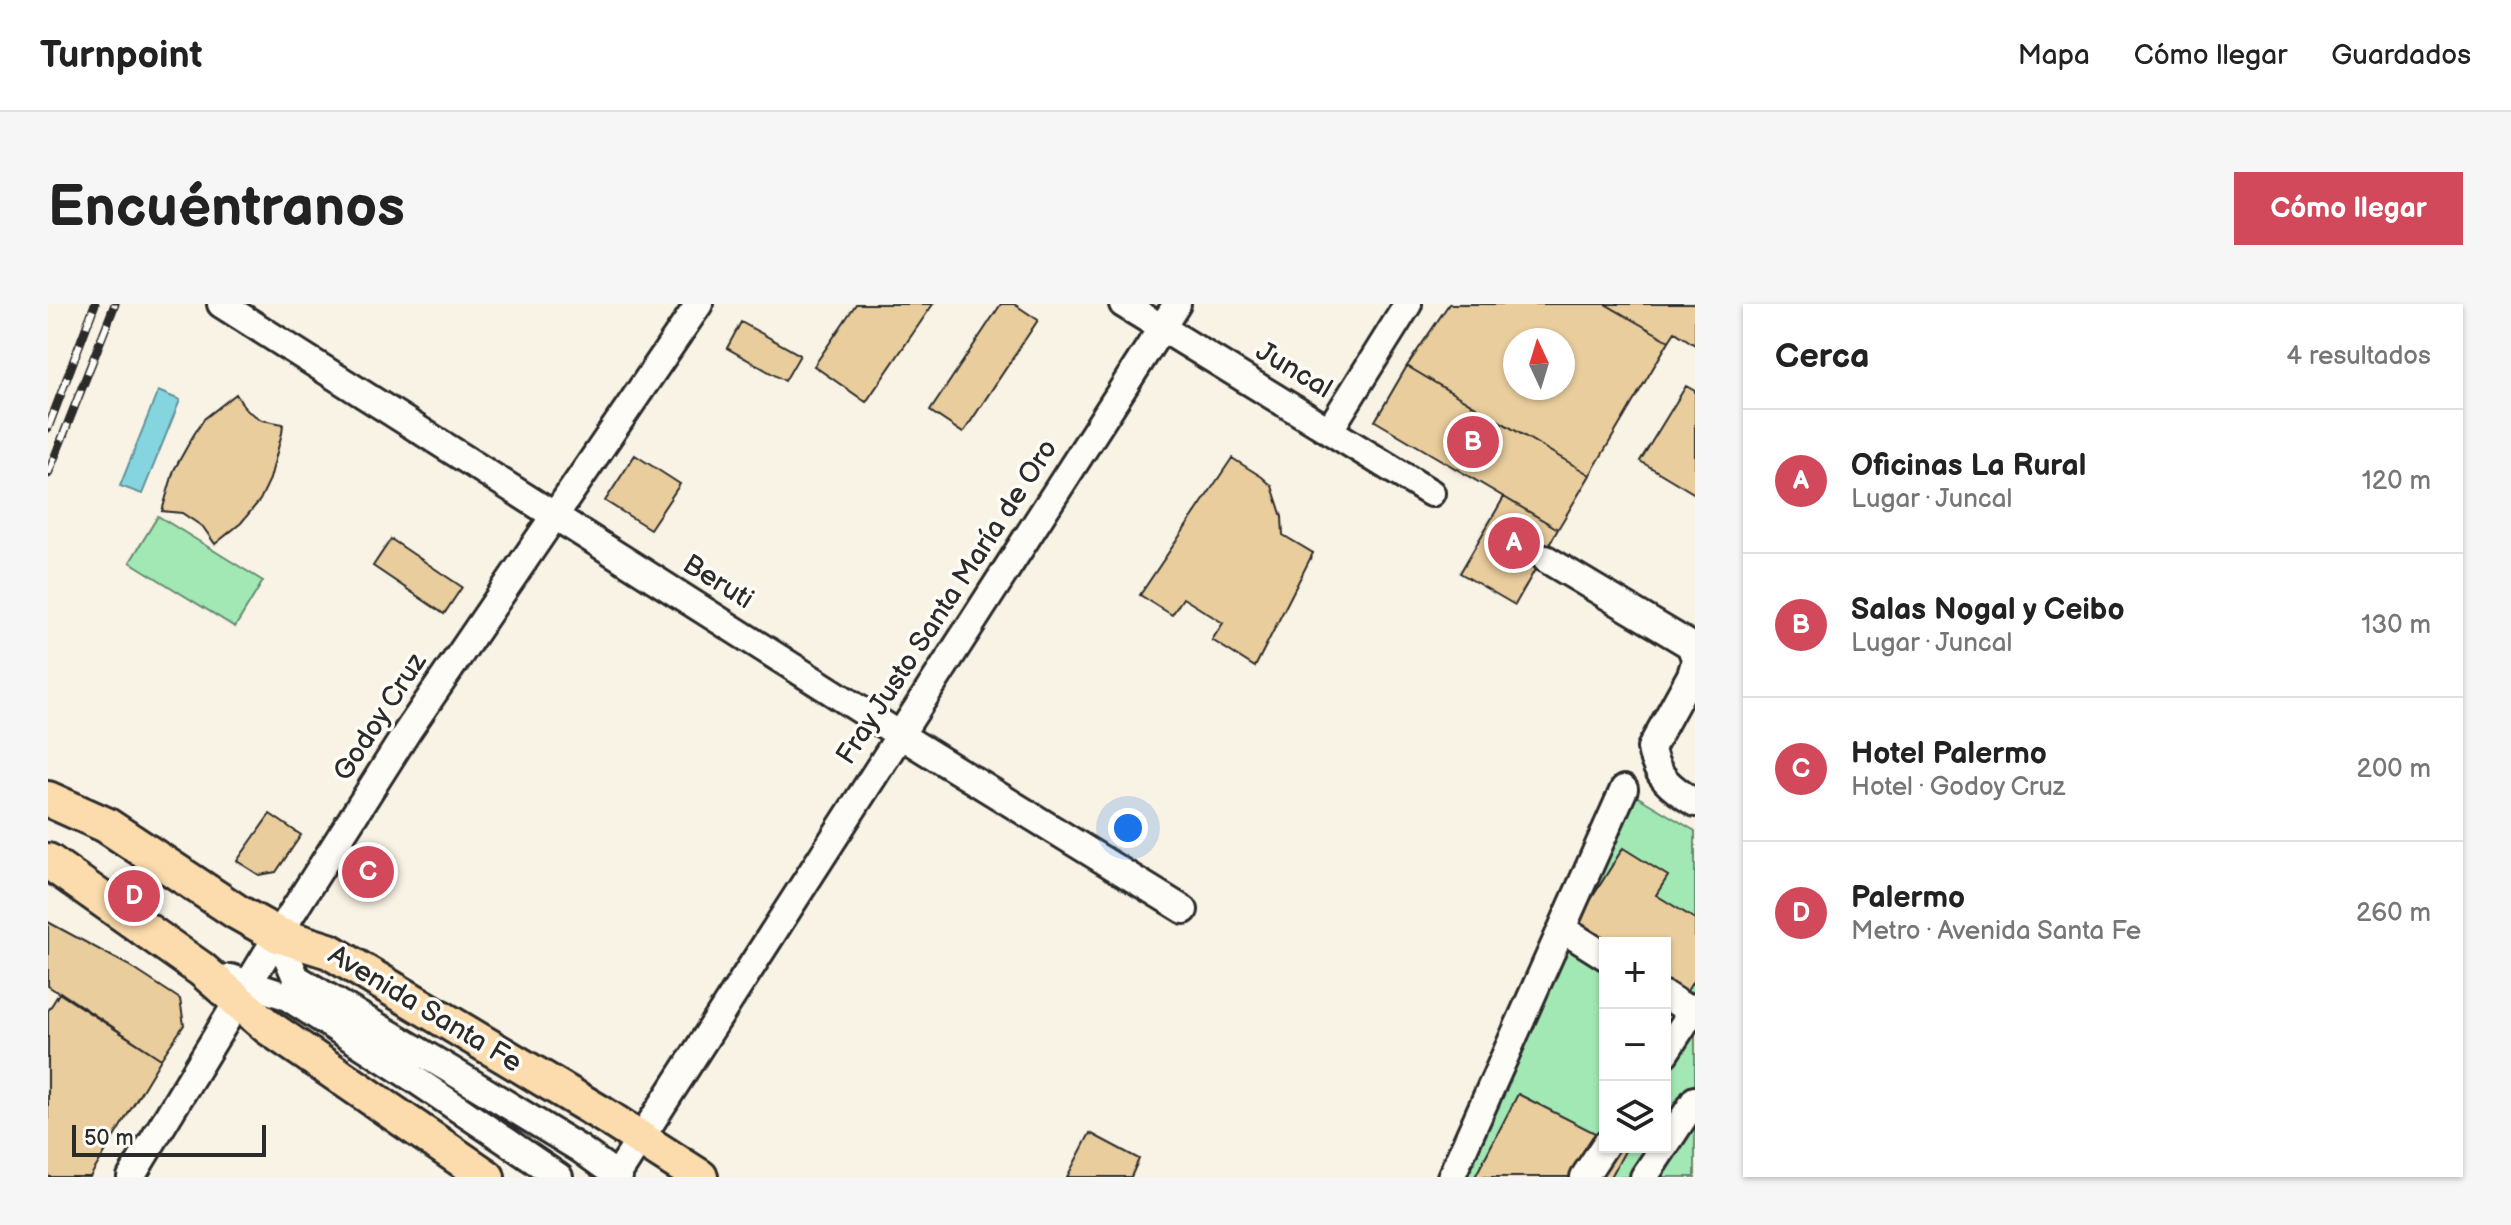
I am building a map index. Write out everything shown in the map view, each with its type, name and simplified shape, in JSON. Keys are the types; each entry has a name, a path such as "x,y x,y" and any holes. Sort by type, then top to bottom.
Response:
{"main road":[{"name":"Avenida Santa Fe","path":"48,772 106,825 237,912 278,935 329,951 700,1177"},
{"name":"Avenida Santa Fe","path":"48,799 106,825"},
{"path":"48,861 201,969 243,992 268,1027 487,1177"}],"street":[{"name":"Beruti","path":"221,304 900,735 1184,910"},
{"name":"Godoy Cruz","path":"131,1177 278,935 407,732 699,304"},
{"name":"Juncal","path":"1123,304 1431,493"},
{"name":"Fray Justo Santa María de Oro","path":"618,1177 1177,304"},
{"path":"1330,429 1408,304"},
{"path":"1546,559 1690,645 1695,660 1691,675 1651,748 1660,775 1670,787 1695,803"},
{"path":"1460,1173 1624,789"},
{"path":"1564,930 1599,952"},
{"path":"278,935 296,978 501,1101 618,1177"},
{"path":"243,992 286,996 559,1177"},
{"path":"1671,998 1694,1011 1671,1044"},
{"path":"1671,1136 1695,1100"},
{"path":"1584,1177 1600,1153"},
{"path":"1644,1177 1659,1153"}],"green space":[{"path":"158,516 263,581 235,627 130,562"},
{"path":"1633,794 1695,831 1695,1177 1461,1177"}],"water":[{"path":"158,391 180,400 142,494 120,486"}],"building":[{"path":"856,304 933,304 866,402 814,366"},
{"path":"1001,304 1014,304 1038,320 963,433 930,411"},
{"path":"1449,304 1605,304 1669,341 1590,475 1407,366"},
{"path":"1605,304 1695,304 1695,345 1675,332 1669,341"},
{"path":"741,322 800,355 785,381 727,348"},
{"path":"1407,366 1590,475 1558,529 1375,421"},
{"path":"1686,386 1695,391 1695,494 1640,461"},
{"path":"236,394 246,410 262,420 283,424 282,433 270,479 260,500 241,523 215,544 203,527 182,513 162,511 174,470 193,436 204,419"},
{"path":"635,455 680,484 650,529 605,501"},
{"path":"1232,458 1272,486 1282,517 1283,535 1313,553 1255,667 1212,640 1223,623 1183,598 1172,615 1140,595"},
{"path":"1504,497 1558,529 1515,605 1460,573"},
{"path":"391,539 462,587 444,614 373,566"},
{"path":"270,814 301,835 276,872 259,875 237,861"},
{"path":"1623,848 1668,876 1656,895 1695,919 1695,978 1682,999 1671,992 1671,937 1599,937 1599,941 1572,930"},
{"path":"48,922 128,965 180,999 184,1025 161,1059 48,986"},
{"path":"60,992 161,1059 90,1177 48,1177 48,1011"},
{"path":"1518,1094 1599,1135 1599,1153 1624,1153 1611,1177 1475,1177"},
{"path":"1090,1133 1139,1159 1131,1177 1067,1177"}],"railway":[{"path":"48,428 95,304"},
{"path":"48,474 115,304"}],"place":[{"name":"Salas Nogal y Ceibo","path":"1473,442"},
{"name":"Oficinas La Rural","path":"1514,543"},
{"name":"Hotel Palermo","path":"368,872"},
{"name":"Palermo","path":"134,896"}]}
